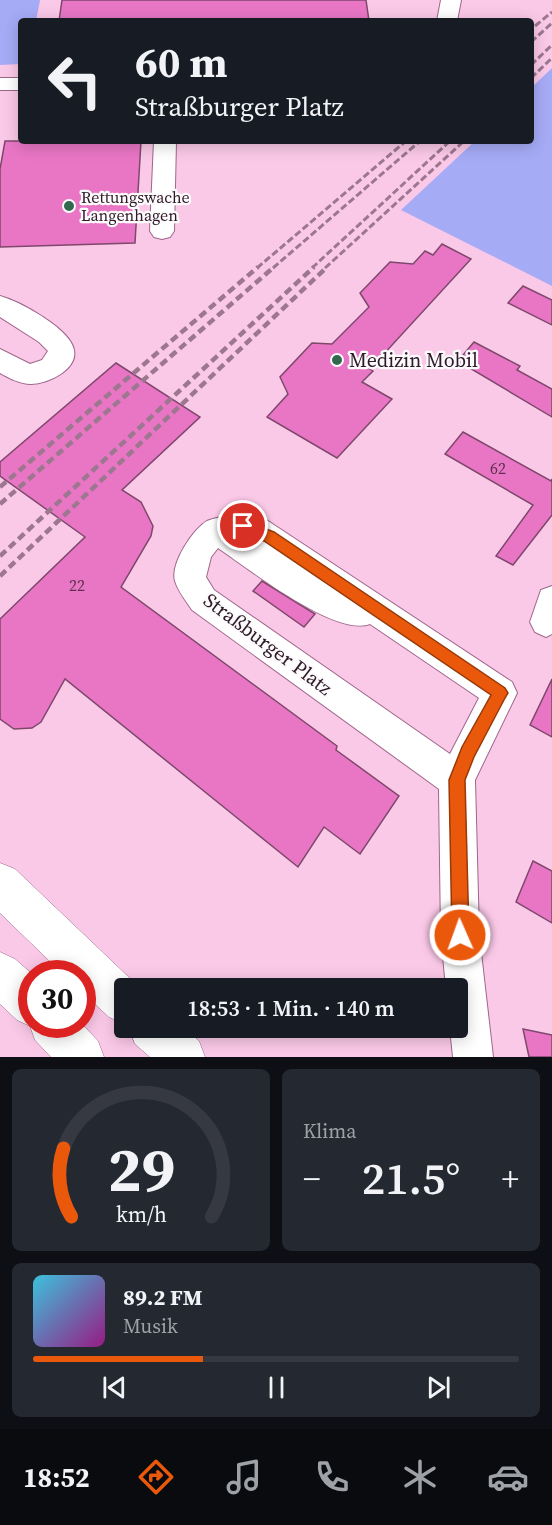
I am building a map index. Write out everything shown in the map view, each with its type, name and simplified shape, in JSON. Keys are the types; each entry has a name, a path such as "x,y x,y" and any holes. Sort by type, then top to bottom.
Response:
{"main road":[{"path":"0,884 114,992"},
{"path":"0,974 18,991"},
{"path":"64,1038 82,1057"},
{"path":"162,1038 183,1057"}],"street":[{"path":"448,18 451,0"},
{"path":"0,84 18,84"},
{"path":"162,231 165,144"},
{"path":"0,305 55,340 61,356 51,368 32,375 22,373 0,359"},
{"name":"Straßburger Platz","path":"457,780 203,600 190,579 192,561 203,541 216,531 243,526 257,530 500,693 468,753 457,780 460,935 473,1057"}],"shaded area":[{"path":"0,0 40,0 37,18 18,18 18,64 0,65"},
{"path":"552,68 552,286 401,210 472,144 534,144 534,85"}],"building":[{"path":"62,0 366,0 369,18 59,18"},
{"name":"Rettungswache Langenhagen","path":"5,141 18,141 18,144 141,144 135,243 0,247 0,169"},
{"name":"Medizin Mobil","path":"442,244 471,259 370,369 373,371 362,382 392,399 337,458 267,417 288,394 280,377 312,343 332,344 369,307 360,293 390,262 413,264 425,251 433,255"},
{"path":"523,286 552,300 552,325 508,303"},
{"path":"474,342 520,366 517,370 552,389 552,417 458,361"},
{"path":"116,363 200,417 122,490 141,502 153,526 151,536 121,587 337,746 336,750 399,796 360,854 324,827 298,867 65,679 41,722 32,728 14,729 0,719 0,619 85,537 0,476 0,462"},
{"path":"463,432 551,481 552,479 552,515 513,565 496,556 533,505 445,454"},
{"path":"262,581 315,614 304,627 253,591"},
{"path":"552,679 552,737 530,725"},
{"path":"533,861 552,871 552,923 516,902"},
{"path":"523,1029 552,1035 552,1057 529,1057"}],"railway":[{"path":"535,26 552,12"},
{"path":"534,39 552,23"},
{"path":"534,62 552,45"},
{"path":"534,75 552,58"},
{"path":"257,268 402,144"},
{"path":"273,268 417,144"},
{"path":"312,268 447,144"},
{"path":"325,268 461,144"},
{"path":"0,487 258,267"},
{"path":"0,504 274,267"},
{"path":"0,556 314,267"},
{"path":"0,576 327,267"}],"place":[{"name":"Rettungswache Langenhagen","path":"69,206"},
{"name":"Medizin Mobil","path":"337,360"}],"route":[{"path":"243,526 269,537 381,615 500,693 468,753 457,780 460,935"}]}
